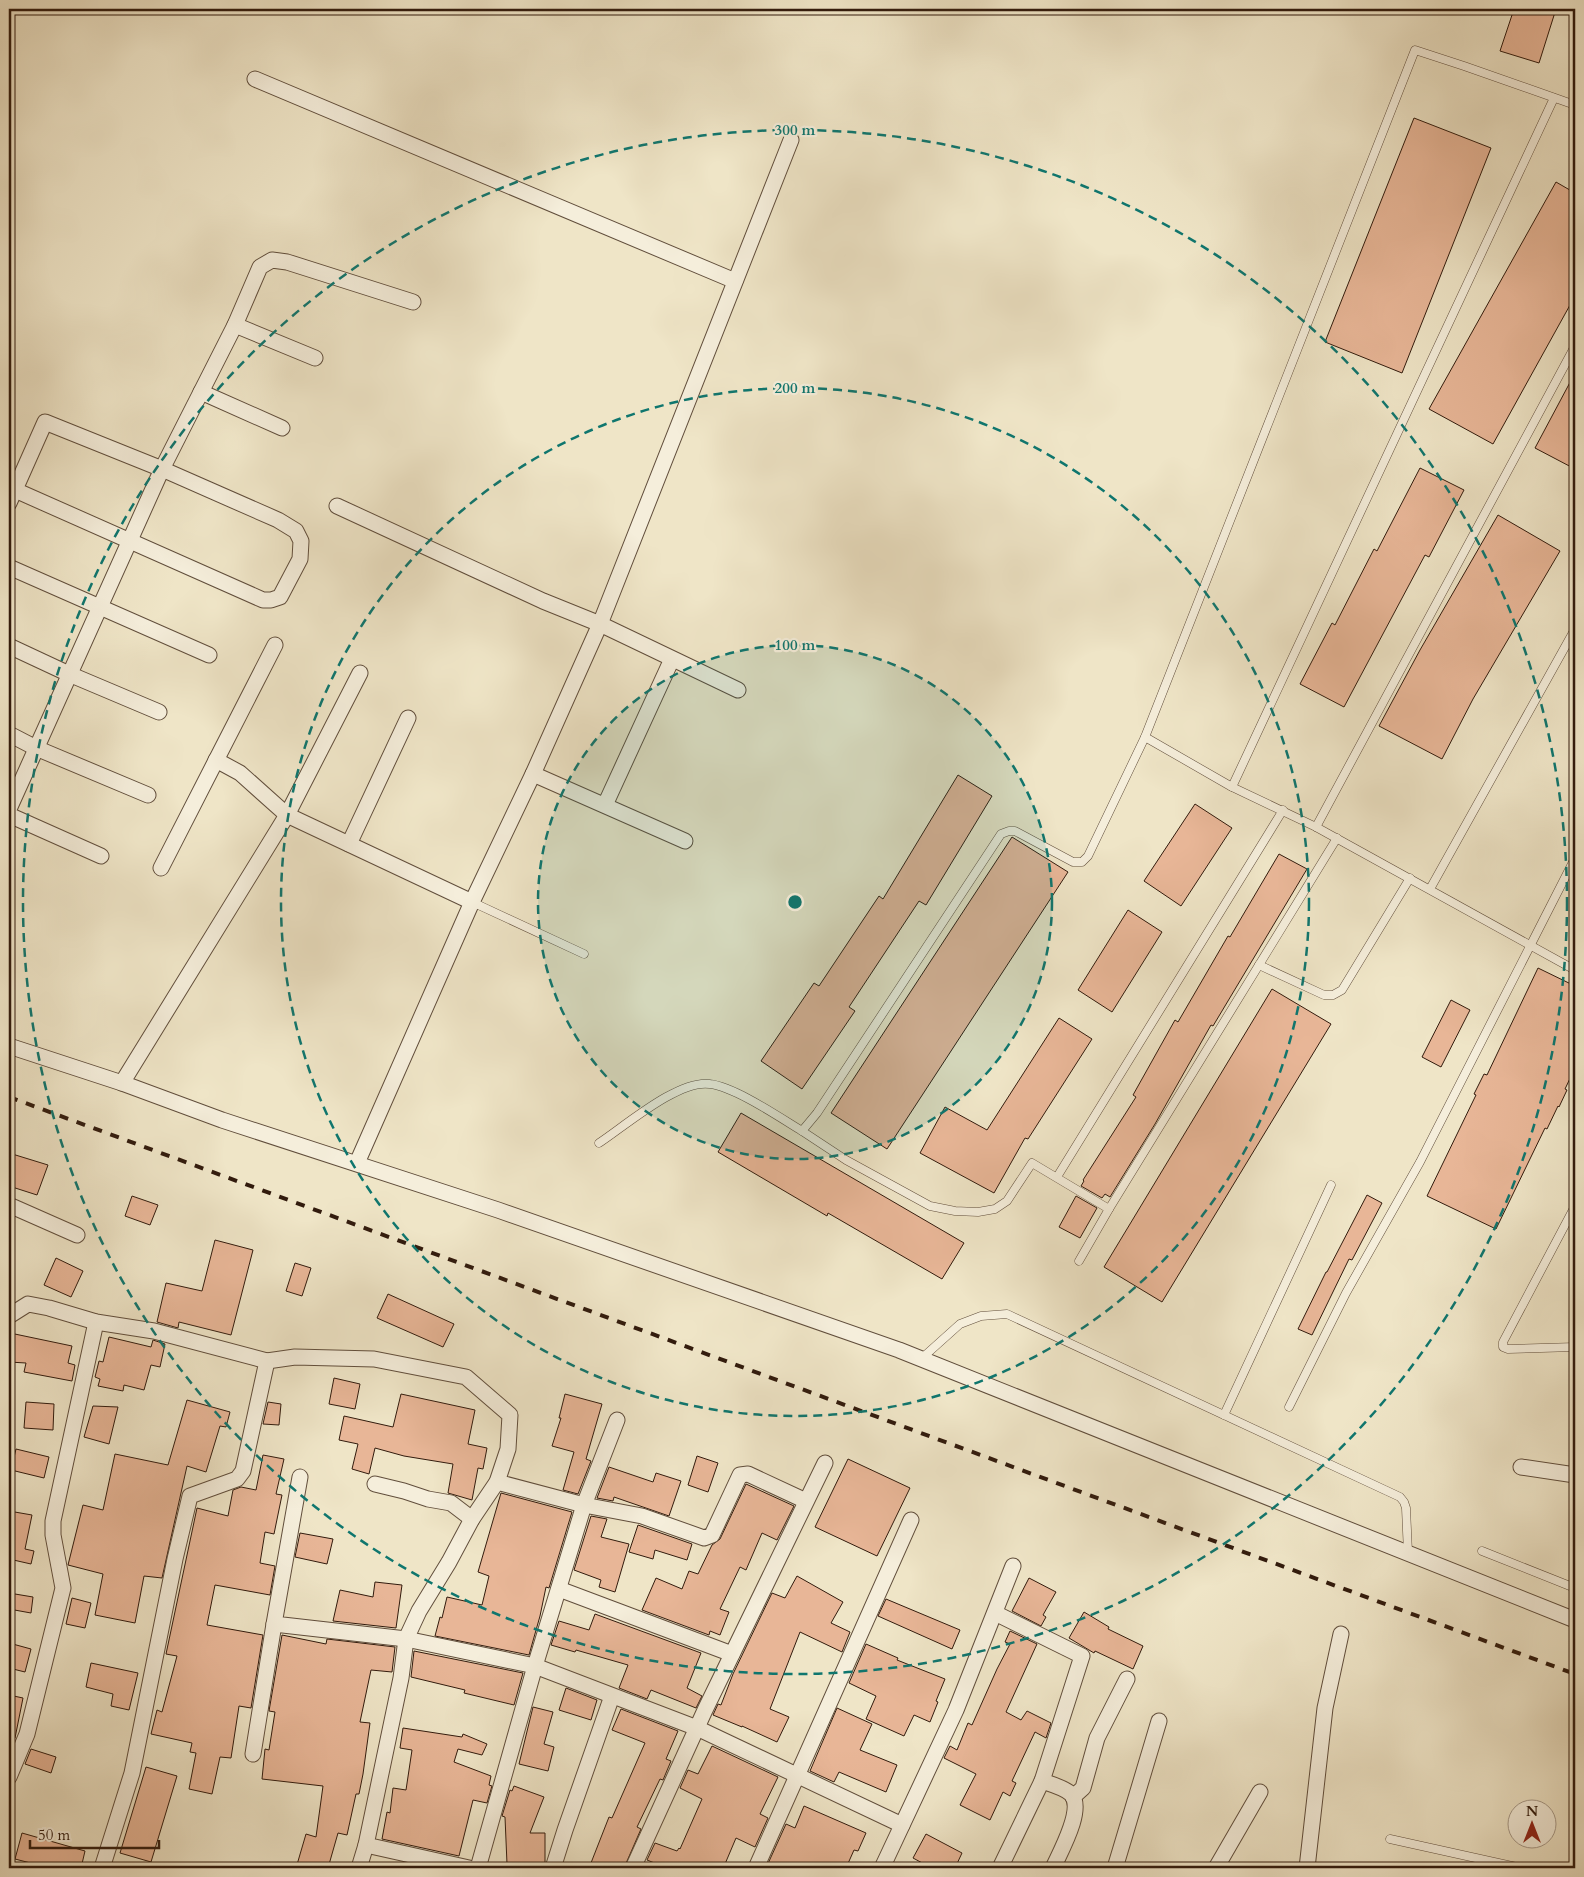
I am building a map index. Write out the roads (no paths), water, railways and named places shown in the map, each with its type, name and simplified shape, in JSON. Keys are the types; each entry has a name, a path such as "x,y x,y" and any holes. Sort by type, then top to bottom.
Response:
{"street":[{"path":"255,78 735,281"},
{"path":"357,1163 472,902 533,774 600,624 791,140"},
{"path":"9,809 162,469 235,325 260,267 272,260 287,262 413,302"},
{"path":"235,325 315,358"},
{"path":"201,392 282,428"},
{"path":"45,422 162,469 278,520 296,531 301,541 300,559 280,597 264,600 129,541 12,496 45,422"},
{"path":"337,506 543,601 600,624 738,690"},
{"path":"9,567 209,655"},
{"path":"161,868 275,645"},
{"path":"9,646 159,712"},
{"path":"605,805 672,659"},
{"path":"122,1083 287,814 360,673"},
{"path":"349,844 408,718"},
{"path":"9,734 36,748 148,795"},
{"path":"216,760 240,773 287,814 472,902"},
{"path":"533,774 685,841"},
{"path":"9,815 102,856"},
{"path":"9,1046 122,1083 222,1120 498,1210 921,1359 1575,1620"},
{"path":"9,1205 77,1235"},
{"path":"9,1316 28,1304 49,1308 96,1322 154,1331 267,1361 296,1357 374,1359 466,1377 510,1415 508,1448 497,1482 472,1519 449,1562 419,1610 406,1639 401,1678 366,1844 359,1868"},
{"path":"9,1777 27,1734 63,1588 54,1535 54,1521 96,1322"},
{"path":"102,1868 132,1772 175,1559 190,1496 237,1479 243,1471 267,1361"},
{"path":"478,1868 534,1666 584,1505 617,1420"},
{"path":"633,1868 732,1654 825,1463"},
{"path":"1521,1467 1575,1475"},
{"path":"497,1482 584,1505 642,1516 704,1538 712,1534 740,1475 748,1474 806,1501"},
{"path":"253,1754 300,1477"},
{"path":"375,1484 428,1499 451,1503 472,1519"},
{"path":"756,1868 911,1520"},
{"path":"882,1868 956,1710 1013,1566"},
{"path":"559,1589 732,1654"},
{"path":"995,1613 1082,1656 1042,1780 1000,1868"},
{"path":"274,1624 406,1639 534,1666 697,1728 902,1825"},
{"path":"1307,1868 1325,1708 1342,1634"},
{"path":"1073,1797 1083,1788 1097,1738 1127,1679"},
{"path":"553,1868 612,1696"},
{"path":"1115,1868 1159,1721"},
{"path":"1042,1780 1069,1792 1076,1804 1075,1815 1053,1868"},
{"path":"1216,1868 1260,1792"},
{"path":"366,1844 469,1868"}],"lane":[{"path":"802,1131 817,1113 1001,834 1014,831 1073,862 1082,862 1088,856 1145,737 1415,50 1575,105"},
{"path":"1232,787 1554,98"},
{"path":"1316,827 1575,346"},
{"path":"1430,889 1575,629"},
{"path":"1145,737 1232,787 1283,810 1337,838 1575,970"},
{"path":"1057,1177 1283,810"},
{"path":"1079,1262 1109,1209 1337,838"},
{"path":"1289,1407 1346,1293 1420,1162 1575,858"},
{"path":"1259,965 1324,995 1333,995 1342,990 1410,878"},
{"path":"472,902 584,954"},
{"path":"599,1143 671,1094 693,1084 710,1084 727,1089 802,1131 846,1160 930,1206 955,1211 978,1212 995,1209 1007,1201 1032,1163 1109,1209"},
{"path":"1224,1415 1331,1185"},
{"path":"1575,1206 1503,1342 1503,1347 1508,1350 1575,1348"},
{"path":"921,1359 960,1324 981,1316 1007,1314 1400,1497 1406,1508 1408,1553"},
{"path":"1482,1551 1575,1588"},
{"path":"1390,1839 1521,1868"}],"railway":[{"path":"9,1097 1575,1674"}]}
